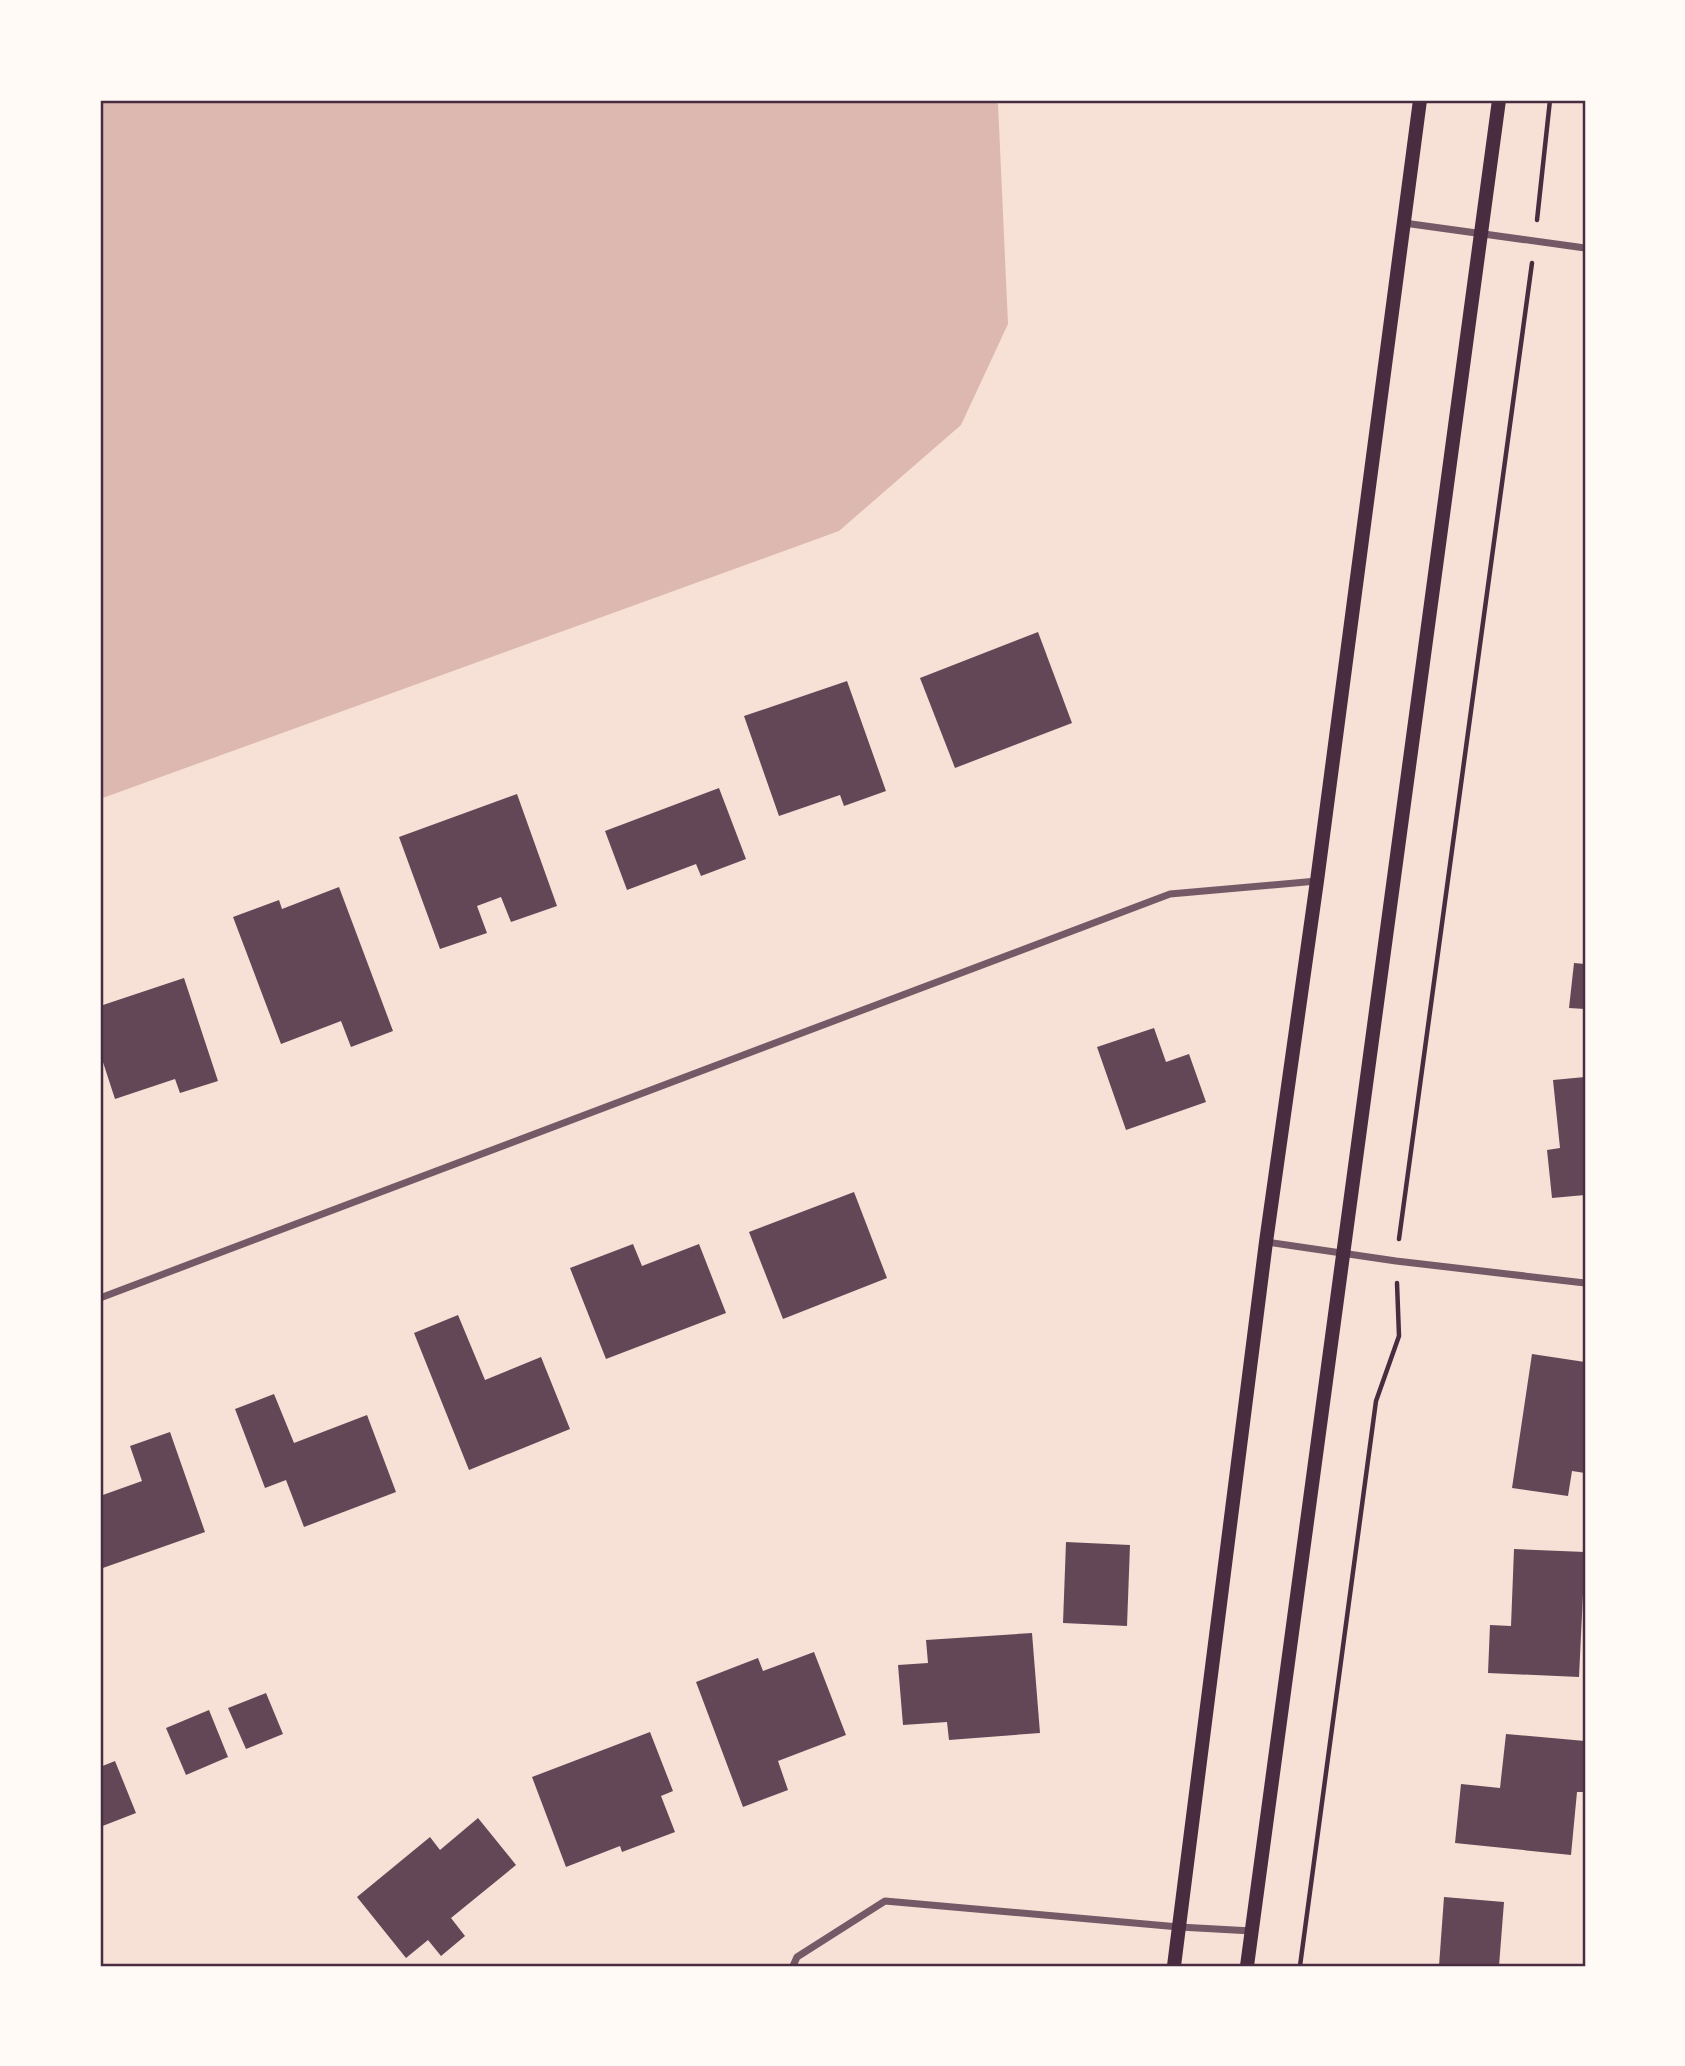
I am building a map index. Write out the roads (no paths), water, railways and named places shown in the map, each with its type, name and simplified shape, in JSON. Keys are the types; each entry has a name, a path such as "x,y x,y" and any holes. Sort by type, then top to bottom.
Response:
{"main road":[{"path":"1174,1966 1266,1242 1317,881 1420,100"},
{"path":"1247,1966 1499,100"}],"street":[{"path":"1404,223 1585,248"},
{"path":"100,1298 1170,894 1317,881"},
{"path":"1266,1242 1396,1261 1585,1283"},
{"path":"793,1966 797,1957 885,1900 1179,1927 1252,1931"}]}
